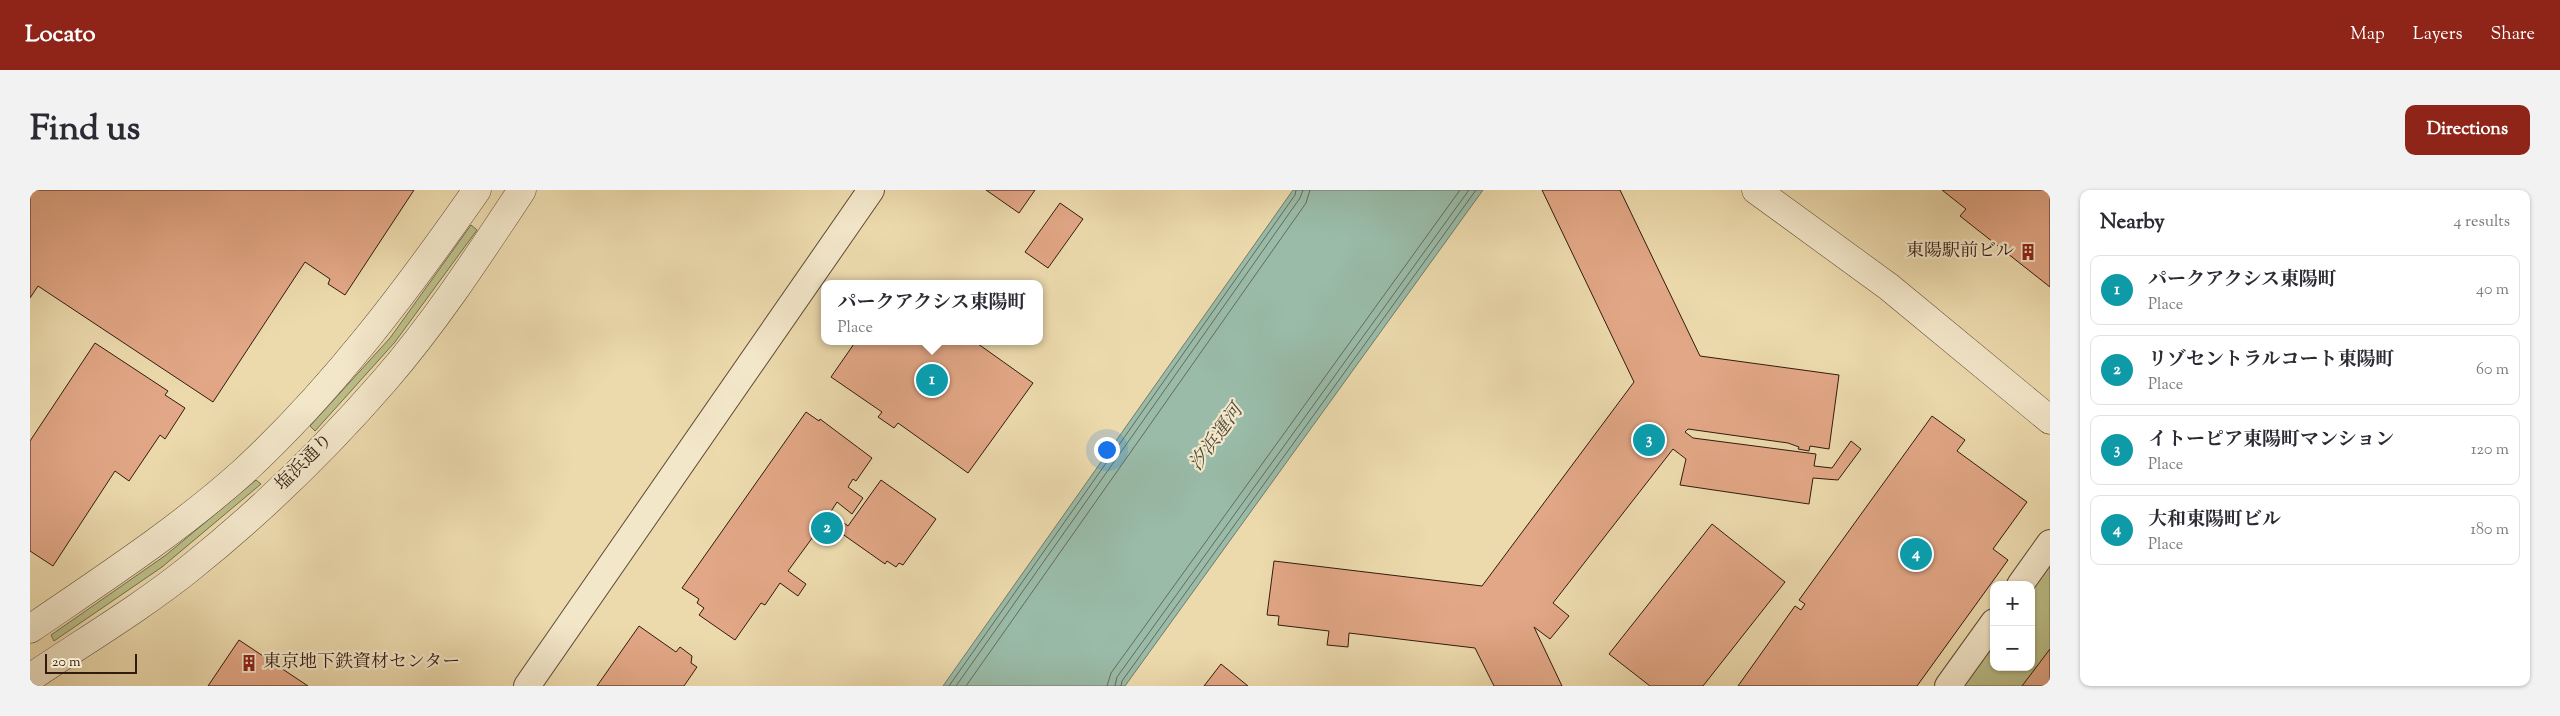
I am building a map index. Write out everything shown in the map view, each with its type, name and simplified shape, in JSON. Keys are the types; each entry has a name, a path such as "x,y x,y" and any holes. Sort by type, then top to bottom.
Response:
{"street":[{"path":"30,629 161,539 243,471 353,357 412,282 477,190"},
{"name":"塩浜通り","path":"36,674 188,570 223,541 308,461 385,380 457,287 522,190"},
{"path":"527,686 871,190"},
{"path":"1756,190 1889,287 2050,420"},
{"path":"2023,581 2050,543"},
{"path":"1948,686 1991,626"}],"green space":[{"path":"471,225 477,230 395,342 315,431 310,426 390,338"},
{"path":"256,480 261,484 162,567 54,641 51,635 166,555"},
{"path":"2050,543 2050,686 1948,686 1990,628 1990,671 2035,671 2035,581 2033,581"}],"water":[{"name":"汐浜運河","path":"1293,190 1483,190 1125,686 943,686"}],"building":[{"path":"30,190 414,190 345,295 328,284 330,279 305,262 213,402 38,286 30,298"},
{"path":"986,190 1035,190 1019,213"},
{"path":"1542,190 1620,190 1700,356 1839,375 1829,449 1810,446 1809,451 1798,449 1799,447 1788,443 1688,429 1685,432 1693,438 1816,454 1814,466 1832,468 1851,441 1861,449 1838,480 1813,478 1809,504 1680,485 1686,459 1673,449 1553,603 1569,616 1550,639 1534,627 1562,686 1494,686 1475,648 1349,633 1348,647 1327,645 1329,631 1278,625 1279,616 1267,615 1274,561 1482,586 1634,382"},
{"name":"東陽駅前ビル","path":"1942,190 2050,190 2050,287 1960,216 1966,209"},
{"path":"1060,203 1083,219 1048,268 1025,252"},
{"path":"95,343 168,391 165,395 185,408 165,439 160,435 129,481 115,471 53,566 30,551 30,441"},
{"path":"853,345 980,345 1033,383 968,473 898,423 894,428 878,417 882,412 831,377"},
{"path":"806,412 819,421 820,419 872,458 856,481 853,479 848,487 863,498 852,514 837,502 830,513 848,526 881,480 936,519 903,565 899,563 896,567 887,561 885,564 841,533 835,542 818,530 788,571 806,584 798,596 780,583 765,605 761,603 735,640 699,615 704,608 697,603 699,599 682,588"},
{"path":"1932,416 1965,440 1957,451 2027,502 1993,549 2008,560 1993,581 1990,581 1990,585 1917,686 1738,686 1795,606 1801,610 1805,604 1799,600"},
{"path":"1712,524 1785,582 1703,686 1650,686 1609,654"},
{"path":"639,626 676,652 680,647 692,656 691,663 697,667 684,686 597,686"},
{"name":"東京地下鉄資材センター","path":"239,640 308,686 208,686"},
{"path":"2050,649 2050,686 2022,686"},
{"path":"1221,664 1248,686 1204,686"}],"place":[{"name":"東陽駅前ビル","path":"2028,252"},
{"name":"パークアクシス東陽町","path":"932,380"},
{"name":"イトーピア東陽町マンション","path":"1649,440"},
{"name":"リゾセントラルコート東陽町","path":"827,528"},
{"name":"大和東陽町ビル","path":"1916,554"},
{"name":"東京地下鉄資材センター","path":"249,663"}]}
